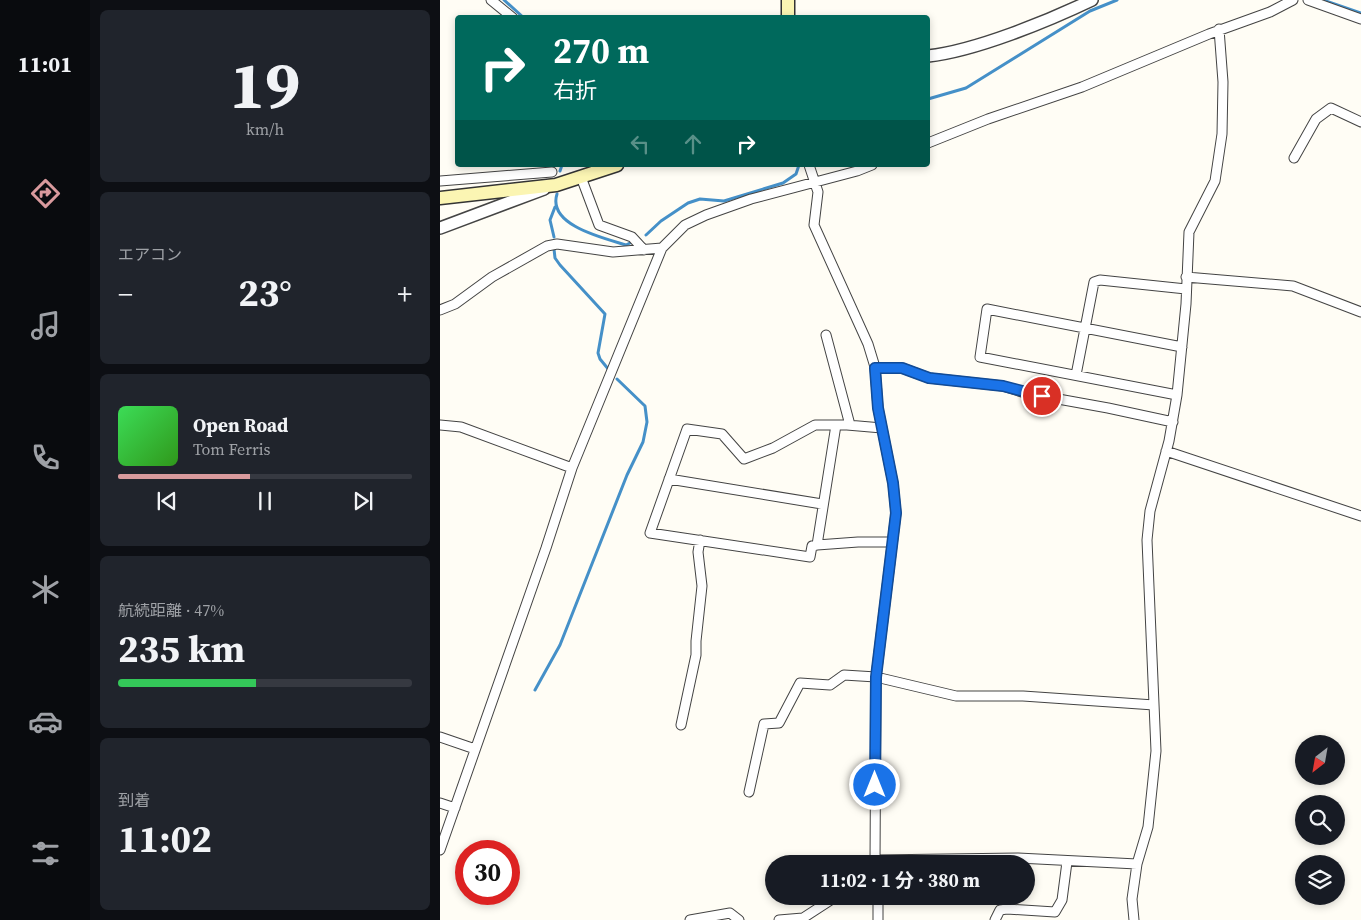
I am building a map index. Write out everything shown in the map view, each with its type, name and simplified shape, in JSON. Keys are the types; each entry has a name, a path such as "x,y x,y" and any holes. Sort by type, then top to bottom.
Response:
{"main road":[{"path":"788,0 788,15"},
{"path":"440,198 556,184 611,167"}],"street":[{"path":"491,0 509,15"},
{"path":"930,56 939,55 1005,36 1092,0"},
{"path":"930,142 988,119 1082,87 1220,29 1270,12 1293,0"},
{"path":"1308,0 1361,19"},
{"path":"1134,920 1132,899 1138,864 1148,827 1156,751 1147,540 1150,511 1173,422 1177,395 1189,232 1215,181 1222,134 1223,82 1220,29"},
{"path":"1294,158 1316,119 1331,108 1361,122"},
{"path":"810,167 818,192 814,225 868,344 875,368 882,428 893,483 896,513 876,677 875,855"},
{"path":"440,850 535,581 572,468 662,248 685,225 706,215 752,199 867,167"},
{"path":"440,181 553,168 556,184 440,228"},
{"path":"581,177 598,225 632,237 644,250"},
{"path":"440,310 455,304 492,276 547,246 557,244 613,252 662,248"},
{"path":"1186,276 1293,286 1361,312"},
{"path":"1076,375 1094,282 1100,280 1186,289"},
{"path":"1177,395 980,357 987,309 1182,347"},
{"path":"826,335 850,425"},
{"path":"875,368 902,368 943,381 1003,386 1025,393 1173,422"},
{"path":"440,425 461,427 572,468"},
{"path":"882,428 850,425 816,425 773,448 744,460 722,434 687,429 650,533 810,557 812,546 817,545 892,542"},
{"path":"817,545 836,425"},
{"path":"1166,451 1361,516"},
{"path":"669,479 822,504"},
{"path":"681,725 696,655 702,586 698,552 700,540"},
{"path":"749,792 764,724 779,722 800,683 830,685 844,675 876,677 956,696 1023,696 1154,705"},
{"path":"440,737 475,749"},
{"path":"440,803 455,808"},
{"path":"1035,859 1138,864"},
{"path":"996,920 1000,910 1007,909 1055,912 1062,900 1067,862"},
{"path":"779,920 803,918 823,905"},
{"path":"878,905 879,919"},
{"path":"690,920 730,913 739,920"}],"waterway":[{"path":"504,0 521,15"},
{"path":"930,98 966,88 1090,11 1117,0"},
{"path":"1323,0 1361,13"},
{"path":"560,171 561,167"},
{"path":"646,235 661,221 688,203 700,199 724,201 783,183 796,174 798,167"},
{"path":"557,194 556,205 560,214 568,222 591,234 626,245 630,243"},
{"path":"554,237 550,220 555,207"},
{"path":"554,249 555,258 560,265 605,314 598,353 600,359 609,370"},
{"path":"535,690 560,645 627,475 643,442 647,422 645,406 617,379"}],"route":[{"path":"875,785 876,677 883,606 896,513 893,483 878,408 875,368 902,368 943,381 1003,386 1042,396"}]}
